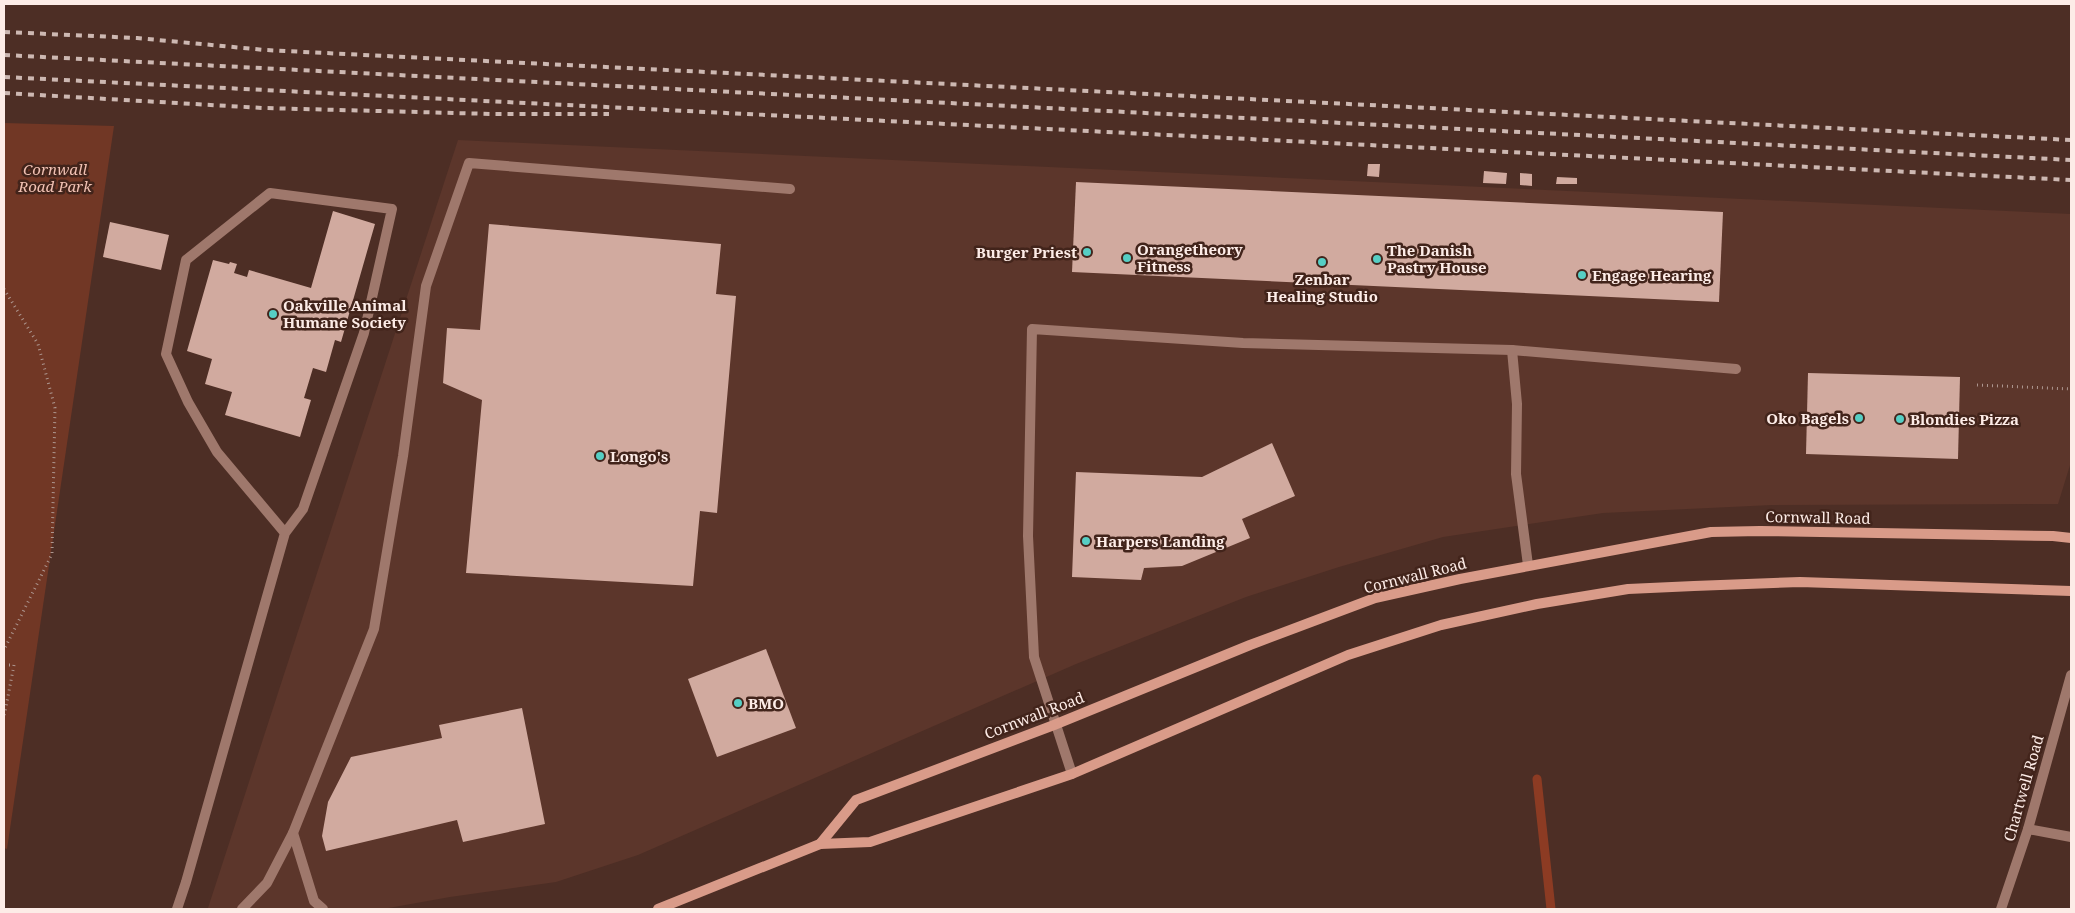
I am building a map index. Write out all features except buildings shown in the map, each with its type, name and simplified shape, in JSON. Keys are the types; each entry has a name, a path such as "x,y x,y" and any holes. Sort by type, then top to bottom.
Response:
{"main road":[{"name":"Cornwall Road","path":"820,844 856,800 1054,725 1250,645 1375,598 1528,566 1710,532 1779,531 2053,536 2071,538"},
{"name":"Cornwall Road","path":"658,909 820,844 870,842 1072,774 1348,655 1441,625 1537,604 1628,589 1800,582 2071,591"}],"street":[{"path":"242,909 267,883 293,833 374,629 403,456 426,286 469,163 790,189"},
{"path":"177,909 285,533 303,509 364,334 392,208 270,193 186,260 166,354 188,402 217,452 285,533"},
{"path":"1072,774 1054,725 1034,657 1028,536 1032,329 1244,343 1512,350 1736,369"},
{"path":"1512,350 1517,404 1516,474 1528,566"},
{"name":"Chartwell Road","path":"2001,909 2028,828 2071,675"},
{"path":"2028,828 2071,837"},
{"path":"293,833 314,901 323,909"}],"path":[{"path":"4,289 38,344 56,408 52,554 4,650"},
{"path":"1977,385 2071,389"},
{"path":"4,665 14,666 4,717"}],"shaded area":[{"path":"458,140 2071,214 2071,462 2058,504 1772,505 1603,513 1443,537 1339,567 1246,597 1076,664 638,855 556,882 450,897 383,909 208,908"}],"green space":[{"name":"Cornwall Road Park","path":"4,123 114,126 7,849 4,848"}],"waterway":[{"path":"1537,779 1551,909"}],"railway":[{"path":"4,32 137,38 265,50 2071,140"},
{"path":"4,55 2071,160"},
{"path":"4,77 2071,180"},
{"path":"4,93 263,108 493,114 609,114"}],"place":[{"name":"Burger Priest","path":"1087,252"},
{"name":"Orangetheory Fitness","path":"1127,258"},
{"name":"The Danish Pastry House","path":"1377,259"},
{"name":"Zenbar Healing Studio","path":"1322,262"},
{"name":"Engage Hearing","path":"1582,275"},
{"name":"Oakville Animal Humane Society","path":"273,314"},
{"name":"Oko Bagels","path":"1859,418"},
{"name":"Blondies Pizza","path":"1900,419"},
{"name":"Longo's","path":"600,456"},
{"name":"Harpers Landing","path":"1086,541"},
{"name":"BMO","path":"738,703"}]}
